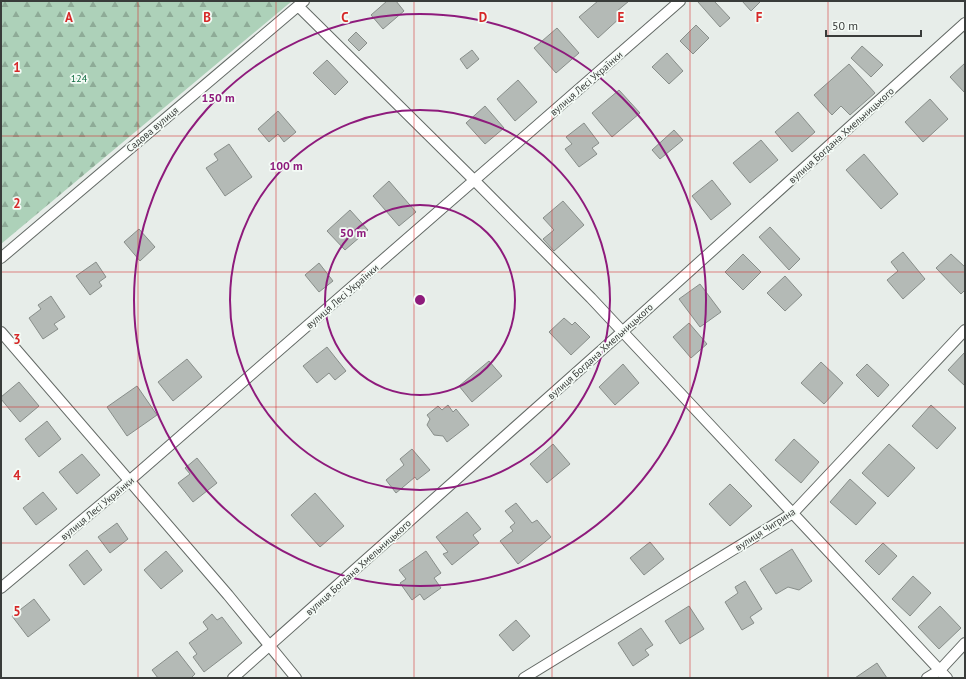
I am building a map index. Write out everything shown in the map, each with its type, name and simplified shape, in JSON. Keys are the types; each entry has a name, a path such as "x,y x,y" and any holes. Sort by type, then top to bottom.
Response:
{"street":[{"name":"вулиця Лесі Українки","path":"1,588 129,481 680,1"},
{"path":"301,3 622,332 947,678"},
{"name":"Садова вулиця","path":"1,258 301,3"},
{"name":"вулиця Богдана Хмельницького","path":"233,678 622,332 965,23"},
{"name":"вулиця Чигрина","path":"524,678 792,513 965,330"},
{"path":"1,332 228,595 269,647 296,678"},
{"path":"928,678 940,670 965,643"}],"green space":[{"name":"124","path":"1,1 292,1 1,244"}],"building":[{"path":"387,1 396,1 404,11 383,29 371,15"},
{"path":"598,1 629,1 617,11 622,16 598,38 579,17"},
{"path":"714,1 730,18 720,27 698,2"},
{"path":"742,1 761,1 751,11"},
{"path":"696,25 709,38 693,54 680,41"},
{"path":"557,28 579,53 556,73 534,48"},
{"path":"356,32 367,43 359,51 348,40"},
{"path":"862,46 883,65 871,77 851,58"},
{"path":"472,50 479,59 467,69 460,59"},
{"path":"667,53 683,71 669,84 652,67"},
{"path":"327,60 348,82 335,95 313,73"},
{"path":"965,63 965,93 950,77"},
{"path":"849,64 875,93 850,115 841,106 832,115 814,95"},
{"path":"518,80 537,102 515,121 497,99"},
{"path":"619,90 640,113 612,137 592,113"},
{"path":"930,99 948,119 923,142 905,122"},
{"path":"485,106 504,128 485,144 466,123"},
{"path":"278,111 296,132 284,142 278,134 269,142 258,129"},
{"path":"798,112 815,132 792,152 775,132"},
{"path":"584,123 599,143 592,148 597,154 579,167 565,149 572,144 566,137"},
{"path":"674,130 683,140 660,159 652,150"},
{"path":"761,140 778,160 750,183 733,163"},
{"path":"229,144 252,177 225,196 206,168 218,160 214,154"},
{"path":"864,154 898,194 881,209 846,170"},
{"path":"712,180 731,204 711,220 692,196"},
{"path":"389,181 416,212 399,226 373,196"},
{"path":"563,201 584,225 554,251 543,239 554,230 543,218"},
{"path":"350,210 368,230 345,250 327,231"},
{"path":"770,227 800,259 789,270 759,237"},
{"path":"139,229 155,247 140,261 124,242"},
{"path":"903,252 925,279 903,299 887,280 898,271 891,262"},
{"path":"743,254 761,272 743,290 725,272"},
{"path":"951,254 965,267 965,290 961,294 936,268"},
{"path":"96,262 106,277 99,282 102,286 90,295 76,276"},
{"path":"319,263 333,281 319,292 305,275"},
{"path":"785,276 802,295 785,311 767,293"},
{"path":"700,284 721,312 700,327 679,299"},
{"path":"51,296 65,317 54,324 58,329 43,339 29,318 41,309 38,305"},
{"path":"564,318 572,325 575,322 590,337 571,355 549,332"},
{"path":"689,323 707,344 691,358 673,337"},
{"path":"327,347 346,371 335,380 329,373 317,383 303,366"},
{"path":"965,352 965,386 948,370"},
{"path":"187,359 202,377 173,401 158,382"},
{"path":"489,361 502,376 472,402 459,386"},
{"path":"821,362 843,383 824,404 801,383"},
{"path":"623,364 639,383 615,405 599,387"},
{"path":"867,364 889,385 878,397 856,375"},
{"path":"19,382 39,406 20,422 1,399 1,397"},
{"path":"137,386 157,415 127,436 107,407"},
{"path":"448,405 453,412 456,409 469,425 447,442 443,436 434,435 427,425 430,419 427,415 438,406 442,410"},
{"path":"931,405 956,428 937,449 912,426"},
{"path":"47,421 61,439 39,457 25,439"},
{"path":"794,439 819,462 801,483 775,460"},
{"path":"553,444 570,464 547,483 530,464"},
{"path":"889,444 915,468 888,497 862,473"},
{"path":"412,449 430,470 417,480 415,477 396,493 386,480 404,465 400,459"},
{"path":"82,454 100,475 77,494 59,472"},
{"path":"197,458 217,483 193,502 178,483 190,474 185,468"},
{"path":"850,479 876,503 856,525 830,502"},
{"path":"730,484 752,506 730,526 709,504"},
{"path":"43,492 57,509 36,525 23,508"},
{"path":"315,493 344,526 320,547 291,515"},
{"path":"516,503 532,523 537,520 551,537 518,564 500,541 513,531 510,527 515,523 505,511"},
{"path":"467,512 481,529 473,535 479,543 452,565 443,554 448,552 436,537"},
{"path":"117,523 128,539 110,553 98,537"},
{"path":"650,542 664,559 644,575 630,558"},
{"path":"883,543 897,556 879,575 865,561"},
{"path":"792,549 812,581 799,590 788,587 776,594 760,569"},
{"path":"87,550 102,570 84,585 69,565"},
{"path":"166,551 183,571 161,589 144,570"},
{"path":"426,551 441,573 434,578 441,588 424,600 420,594 412,600 400,583 406,579 399,570"},
{"path":"913,576 931,593 910,616 892,599"},
{"path":"745,581 762,609 750,617 754,623 742,630 725,602 738,593 735,587"},
{"path":"34,599 50,620 28,637 12,616"},
{"path":"689,606 704,629 680,644 665,621"},
{"path":"940,606 961,628 939,649 918,627"},
{"path":"212,614 217,620 222,617 242,643 204,672 193,657 197,654 189,643 208,629 203,622"},
{"path":"516,620 530,636 513,651 499,635"},
{"path":"641,628 653,645 645,650 649,655 633,666 618,643"},
{"path":"177,651 195,674 191,678 158,678 152,670"},
{"path":"877,663 887,678 855,678"}]}
